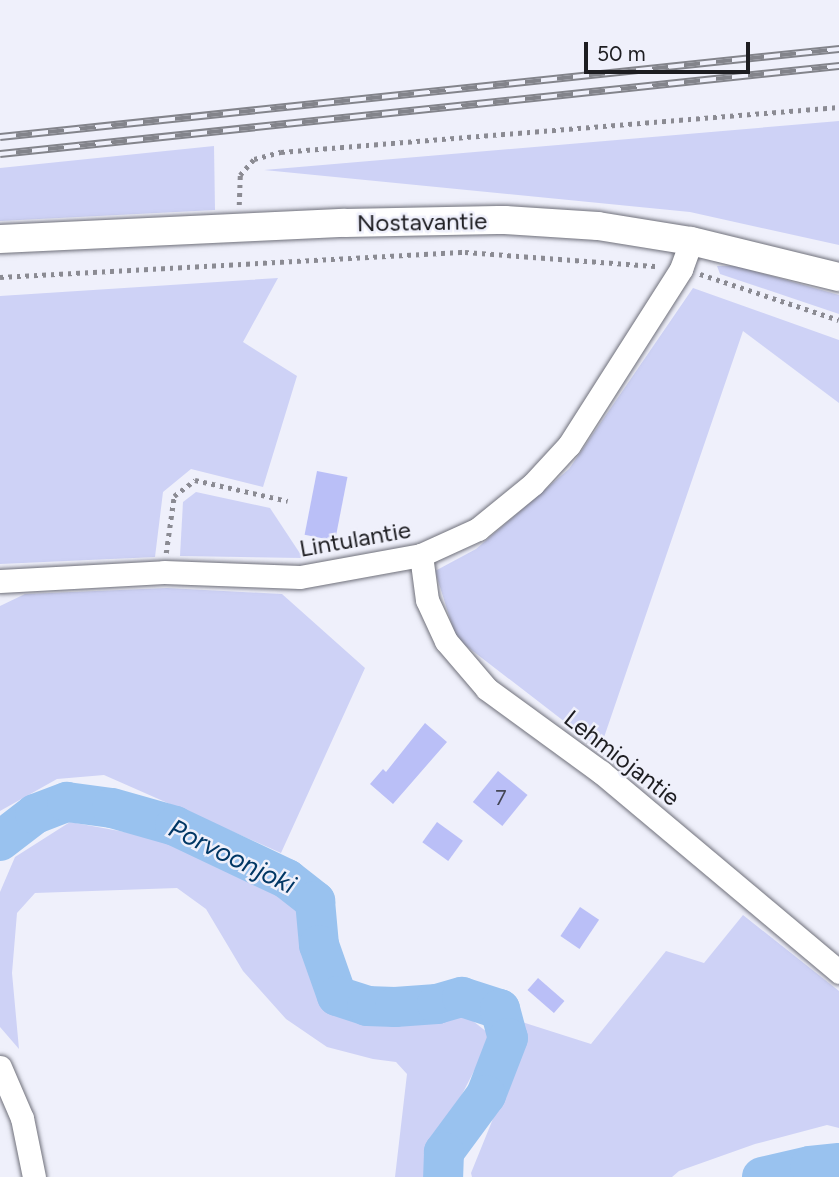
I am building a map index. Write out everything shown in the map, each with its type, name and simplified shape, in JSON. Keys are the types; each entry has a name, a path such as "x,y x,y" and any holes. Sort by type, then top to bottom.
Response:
{"street":[{"name":"Nostavantie","path":"0,239 239,227 505,220 598,226 691,241 839,277"},
{"name":"Lintulantie","path":"0,581 164,572 300,577 421,555 478,529 533,484 569,445 681,269 691,241"},
{"name":"Lehmiojantie","path":"421,555 427,600 446,640 487,689 601,772 839,972"},
{"path":"0,1067 22,1118 34,1177"}],"path":[{"path":"239,227 240,175 254,159 281,152 839,107"},
{"path":"0,277 465,252 681,269 839,320"},
{"path":"164,572 174,496 194,480 288,501"}],"shaded area":[{"path":"839,121 839,245 690,212 264,170"},
{"path":"214,146 215,210 0,221 0,168"},
{"path":"717,266 736,266 839,295 839,314 720,274"},
{"path":"278,278 243,342 297,376 263,487 191,469 163,492 155,557 0,564 0,296"},
{"path":"693,288 839,340 839,403 743,331 600,749 456,638 435,571 476,549 569,469"},
{"path":"196,492 270,508 303,558 180,556 183,502"},
{"path":"167,588 282,594 365,668 281,853 104,775 57,779 0,811 0,606 25,594"},
{"path":"70,822 169,840 281,896 298,911 299,941 325,1005 366,1024 459,1010 492,1036 438,1141 435,1177 395,1177 407,1074 396,1062 327,1047 286,1019 243,971 206,909 177,888 35,893 17,913 12,973 19,1049 0,1027 0,892 15,857"},
{"path":"743,915 839,991 839,1128 827,1125 755,1144 679,1171 672,1177 472,1177 471,1173 516,1062 522,1022 591,1044 666,951 704,963"}],"building":[{"path":"317,471 347,477 335,541 305,535"},
{"path":"425,723 447,742 393,804 370,784 383,769 386,772"},
{"path":"498,771 528,795 502,826 473,802"},
{"path":"437,822 463,841 448,861 422,842"},
{"path":"580,907 599,920 579,949 560,936"},
{"path":"538,978 564,1001 554,1013 528,990"}],"waterway":[{"name":"Porvoonjoki","path":"0,841 35,814 67,802 112,808 175,826 287,879 315,901 319,945 337,996 367,1006 395,1007 437,1004 462,997 500,1009 508,1038 486,1095 444,1152 443,1177"},
{"name":"Porvoonjoki","path":"762,1177 810,1166 839,1163"}],"railway":[{"path":"0,137 839,49"},
{"path":"0,154 839,66"}]}
